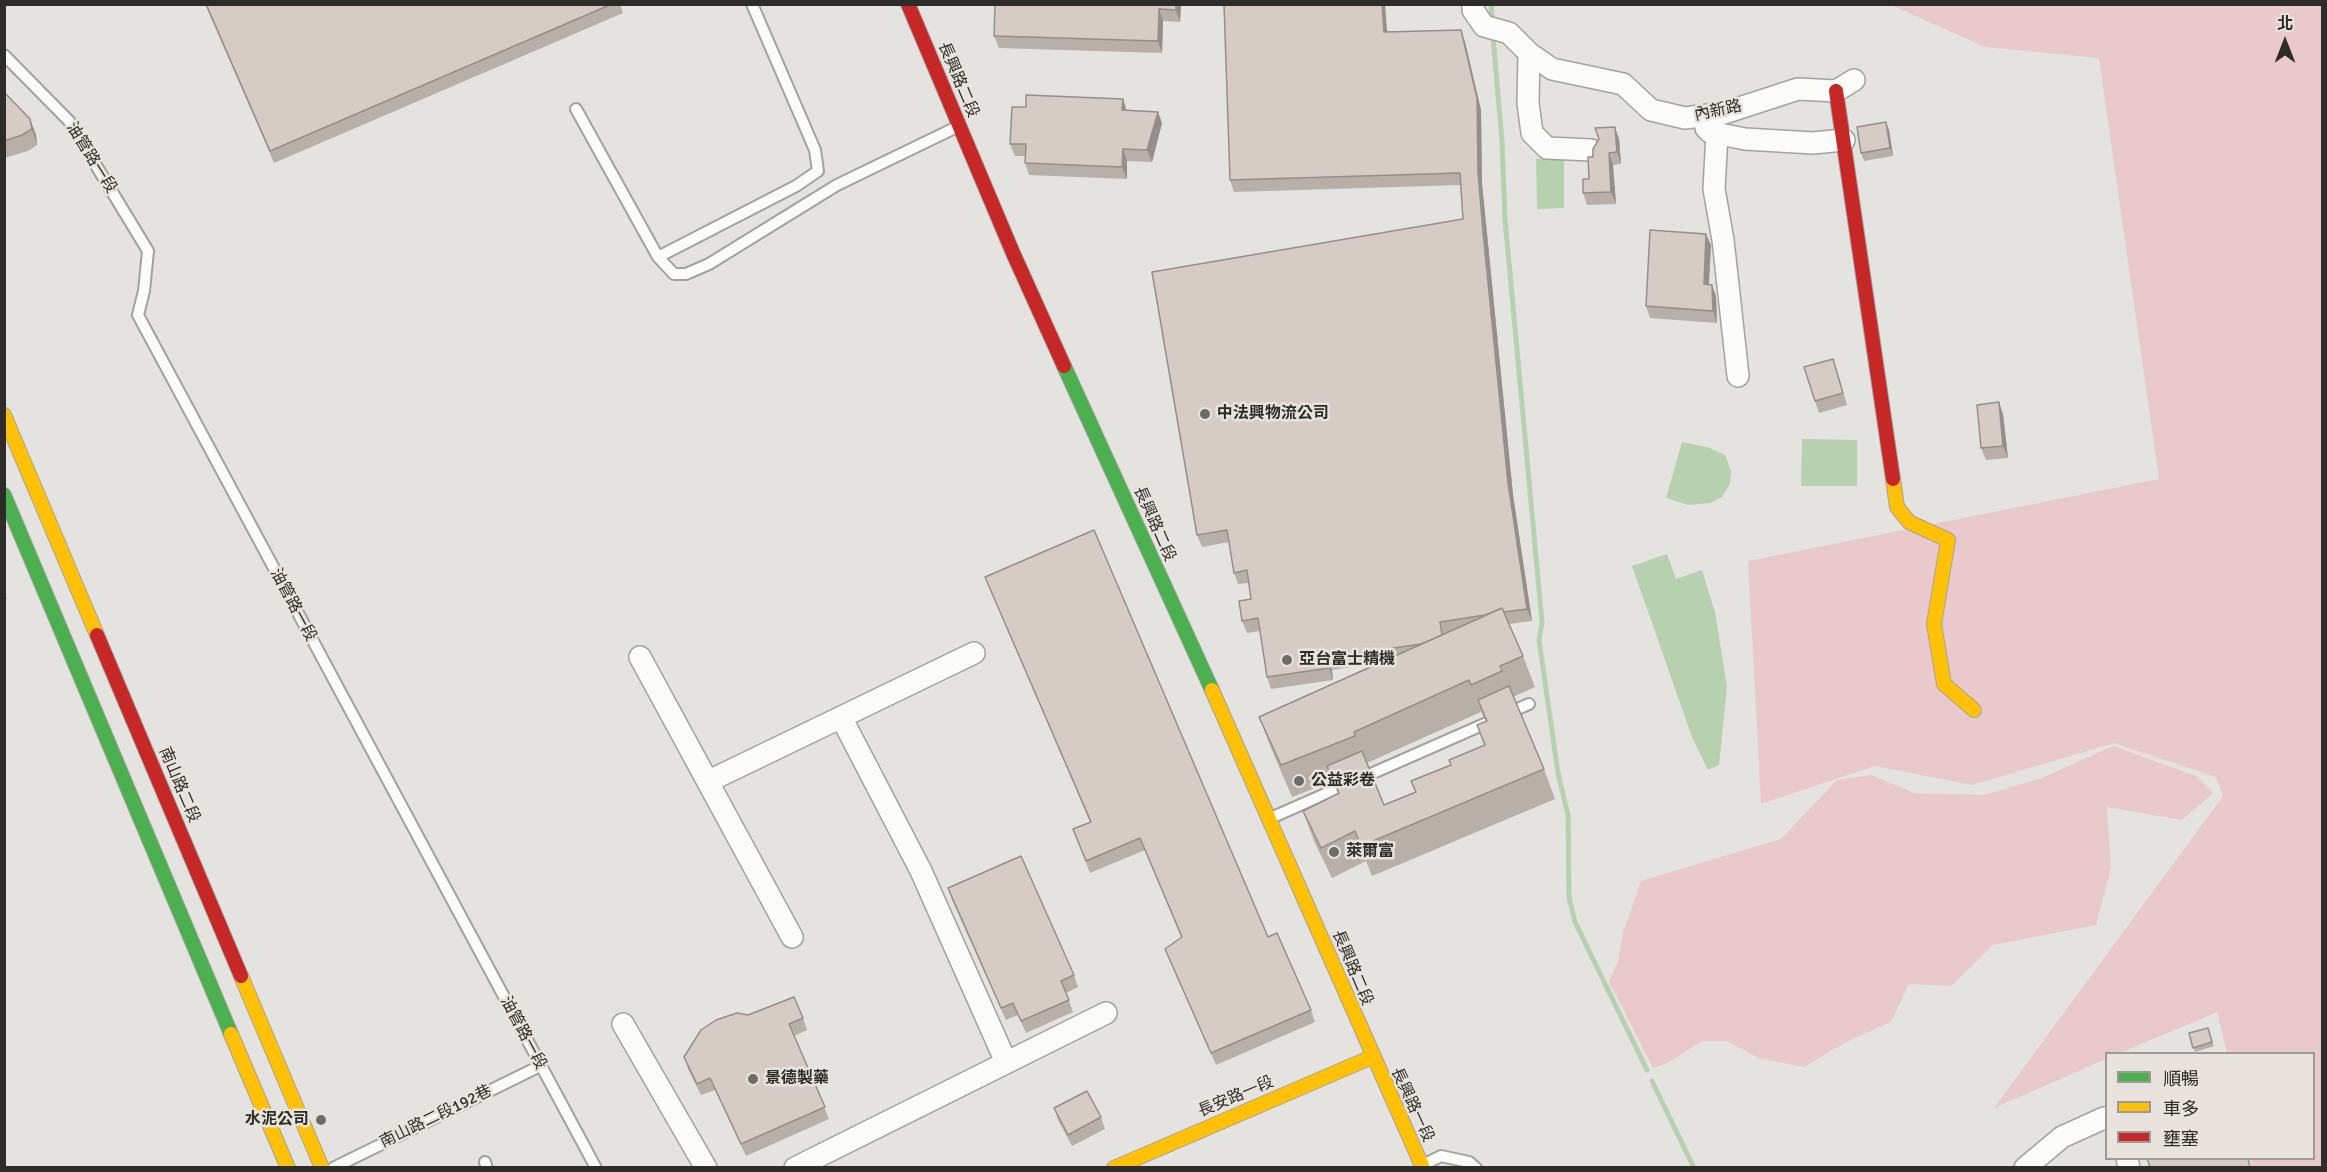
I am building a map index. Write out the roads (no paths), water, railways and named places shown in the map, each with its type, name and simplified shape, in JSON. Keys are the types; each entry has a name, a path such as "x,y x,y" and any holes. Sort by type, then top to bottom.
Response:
{"street":[{"name":"長興路二段","path":"908,4 1013,253 1270,819 1371,1057"},
{"name":"內新路","path":"1473,4 1473,10 1484,26 1509,33 1529,53 1552,69 1623,84 1651,110 1685,118 1724,113 1798,89 1836,91"},
{"path":"1529,53 1528,103 1532,133 1547,148 1591,150"},
{"path":"1854,80 1836,91 1897,507 1909,522 1928,533 1948,540 1934,624 1944,684 1974,710"},
{"path":"1695,116 1710,132 1745,139 1813,143 1844,140"},
{"path":"1717,134 1714,189 1738,376"},
{"name":"南山路二段","path":"4,414 322,1167"},
{"path":"4,495 94,713 288,1167"},
{"path":"709,781 974,653"},
{"path":"640,657 792,937"},
{"path":"841,717 921,871 1006,1062"},
{"path":"795,1167 1106,1013"},
{"path":"623,1024 706,1167"},
{"name":"長興路一段","path":"1371,1057 1423,1166"},
{"name":"長安路一段","path":"1113,1167 1371,1057"},
{"path":"2025,1167 2062,1137 2105,1118"}],"lane":[{"path":"658,257 796,186 818,171 819,162 815,150 752,4"},
{"name":"油管路一段","path":"4,55 69,121 148,251 144,291 138,315 596,1167"},
{"path":"576,109 658,257 674,274 686,274 709,264 837,185 959,126"},
{"path":"1270,819 1529,704"},
{"name":"南山路二段192巷","path":"333,1167 540,1066"},
{"path":"1423,1166 1441,1156 1468,1162 1476,1167"}],"waterway":[{"path":"1491,4 1492,20"},
{"path":"1493,37 1502,141 1505,219 1542,622 1539,640 1558,773 1568,815 1569,897 1575,922 1647,1070"},
{"path":"1652,1081 1694,1168"}],"place":[{"name":"中法興物流公司","path":"1205,414"},
{"name":"亞台富士精機","path":"1287,660"},
{"name":"公益彩卷","path":"1299,781"},
{"name":"萊爾富","path":"1334,852"},
{"name":"景德製藥","path":"753,1079"},
{"name":"水泥公司","path":"321,1120"}]}
